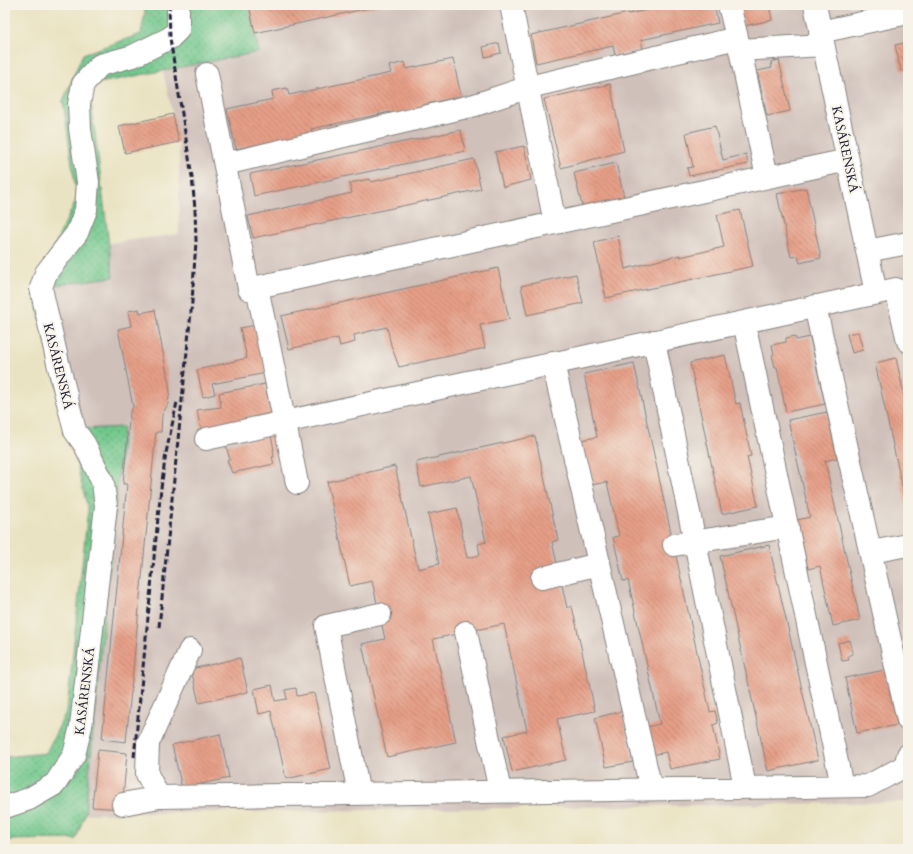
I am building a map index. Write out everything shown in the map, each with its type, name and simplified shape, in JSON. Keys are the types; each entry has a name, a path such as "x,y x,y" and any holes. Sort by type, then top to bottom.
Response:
{"street":[{"name":"KASÁRENSKÁ","path":"5,807 29,799 55,784 74,755 81,726 106,506 103,483 84,445 75,431 41,288 46,273 77,233 86,210 88,182 80,129 79,104 83,84 100,64 133,56 170,38 178,30 178,5"},
{"path":"511,5 529,87 555,223"},
{"path":"729,5 767,177"},
{"name":"KASÁRENSKÁ","path":"815,5 876,294"},
{"path":"225,164 475,105 529,87 738,44 822,39 908,13"},
{"path":"207,74 250,289 848,160"},
{"path":"867,251 908,243"},
{"path":"257,287 297,483"},
{"path":"206,439 896,289 908,341"},
{"path":"815,306 908,720"},
{"path":"744,322 842,786"},
{"path":"654,342 745,787"},
{"path":"553,364 651,789"},
{"path":"674,545 788,526"},
{"path":"871,552 908,545"},
{"path":"542,578 599,564"},
{"path":"359,794 326,626 380,614"},
{"path":"466,632 500,792"},
{"path":"159,797 147,774 148,743 190,650"},
{"path":"123,804 159,797 868,786 905,766 908,755"}],"shaded area":[{"path":"249,5 908,5 908,802 85,814 123,428 83,429 49,286 113,277 109,243 179,234 179,142 163,71 211,62"}],"green space":[{"path":"146,5 249,5 259,52 89,85 113,277 49,286 83,429 123,427 85,814 76,839 5,840 5,757 46,753 67,710 88,509 33,291 77,198 63,101 83,54 141,34"}],"building":[{"path":"249,5 378,5 378,6 255,33"},
{"path":"671,5 714,5 718,23 641,40 643,49 615,55 613,46 536,63 531,35"},
{"path":"739,5 769,5 772,20 744,26"},
{"path":"908,42 908,69 901,71 895,45"},
{"path":"499,43 501,53 485,57 483,47"},
{"path":"453,59 461,96 423,105 424,108 390,115 390,112 311,129 312,133 236,149 227,109 273,99 272,91 287,88 289,95 391,73 389,66 405,62 406,69"},
{"path":"779,60 790,111 767,116 757,71 772,68 771,62"},
{"path":"610,84 624,151 561,168 544,99"},
{"path":"173,114 179,142 125,153 119,126"},
{"path":"715,126 723,160 746,154 748,164 689,176 687,168 693,167 686,133"},
{"path":"461,130 465,151 254,196 250,174"},
{"path":"524,146 531,180 503,187 495,152"},
{"path":"474,159 481,189 253,238 248,216 352,193 350,183 370,179 371,182"},
{"path":"616,163 625,201 583,210 574,173"},
{"path":"806,188 821,258 800,263 798,256 791,257 777,194"},
{"path":"740,210 753,266 606,298 594,242 618,236 625,269 680,255 680,257 724,247 717,215"},
{"path":"498,268 509,319 480,325 485,348 399,367 391,345 387,327 354,335 355,342 340,346 338,338 289,349 281,316"},
{"path":"576,274 583,303 527,315 521,286"},
{"path":"139,309 140,313 155,310 170,390 168,404 162,415 161,432 156,432 126,742 102,739 127,484 123,484 130,412 133,407 118,329 131,326 128,311"},
{"path":"256,325 266,373 212,384 215,394 203,397 197,370 247,358 240,328"},
{"path":"858,332 863,350 852,353 847,334"},
{"path":"795,336 796,340 810,337 825,404 786,412 777,367 775,367 772,355 774,354 772,345 786,342 786,338"},
{"path":"725,355 736,404 740,403 751,456 747,457 758,506 722,514 690,363"},
{"path":"896,358 908,413 907,509 875,363"},
{"path":"634,363 710,712 715,711 718,723 713,725 720,759 670,769 666,752 652,755 646,727 660,724 628,580 623,581 613,537 619,536 607,482 591,485 581,440 597,437 584,374"},
{"path":"265,384 272,417 201,430 197,410 221,407 219,393"},
{"path":"827,412 837,458 825,461 860,620 833,626 820,566 808,569 797,520 810,517 788,420"},
{"path":"271,435 274,450 274,457 272,457 274,464 232,473 227,460 230,460 226,445"},
{"path":"535,436 558,540 552,542 567,608 572,606 595,711 557,719 566,760 512,772 504,736 527,731 504,624 433,639 456,742 387,757 362,644 385,639 372,581 350,586 327,482 395,466 418,569 439,564 428,514 457,508 467,558 480,555 478,544 486,542 471,476 421,487 416,462"},
{"path":"769,545 818,760 768,771 720,556"},
{"path":"850,640 853,654 848,656 849,660 842,661 838,643"},
{"path":"240,658 248,692 199,703 191,669"},
{"path":"885,670 897,725 857,733 845,678"},
{"path":"272,685 275,701 287,699 285,690 296,688 297,696 314,693 331,769 286,779 271,711 259,714 254,689"},
{"path":"622,711 633,762 606,767 595,718"},
{"path":"220,734 229,778 182,788 172,745"},
{"path":"98,750 127,753 122,809 92,807"}],"railway":[{"path":"159,627 192,302 196,241 192,177 170,38 169,5"},
{"path":"134,757 161,488 166,453 177,402"}]}
